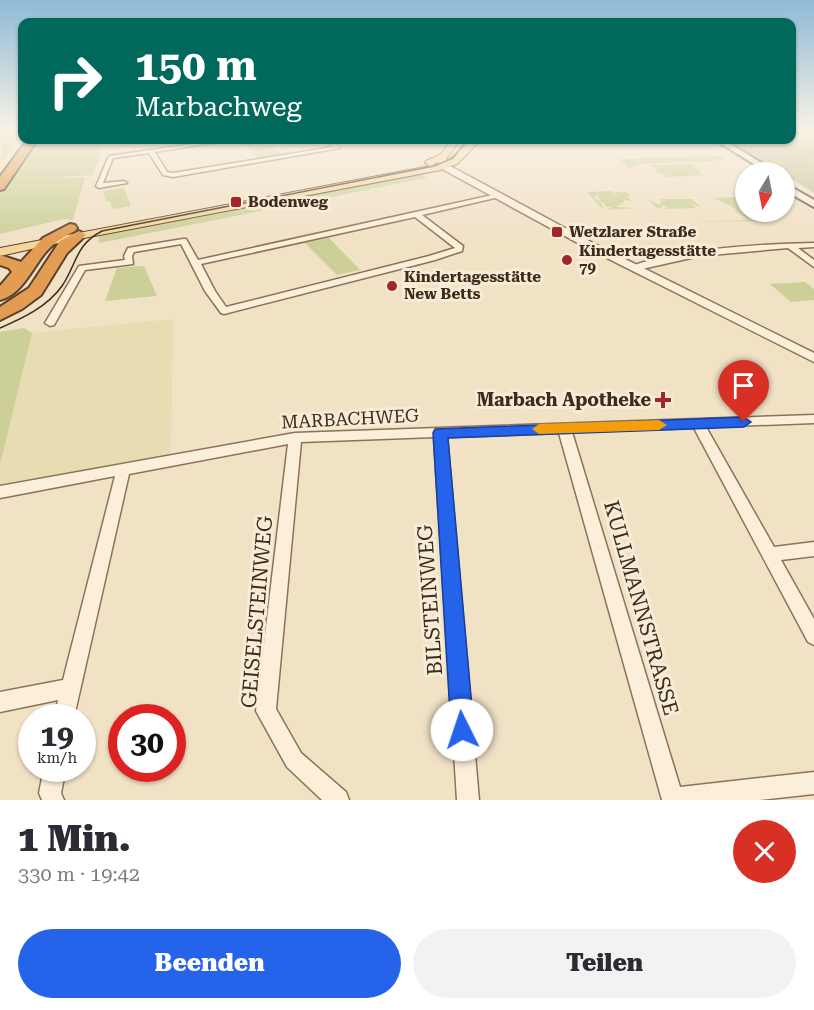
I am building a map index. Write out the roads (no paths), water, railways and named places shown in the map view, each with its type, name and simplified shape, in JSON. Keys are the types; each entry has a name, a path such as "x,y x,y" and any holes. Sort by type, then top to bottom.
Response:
{"highway":[{"path":"0,186 14,166"},
{"path":"0,295 17,280 49,237 75,232"},
{"path":"0,314 20,303 36,289 65,243 75,232"},
{"path":"0,305 24,288 49,237"},
{"path":"0,260 10,262 18,268 20,272 17,280"}],"main road":[{"path":"75,232 415,166"},
{"path":"795,186 814,198"},
{"path":"795,193 814,204"},
{"path":"0,244 49,237"},
{"path":"0,252 49,237"}],"street":[{"path":"107,166 99,186 124,183"},
{"path":"162,166 165,174 173,175 226,166"},
{"path":"452,166 497,196 633,268 814,358"},
{"path":"196,263 497,196"},
{"path":"50,323 82,268 130,262 128,256 131,250 174,241 183,241 210,291 224,311 406,265 459,249 459,246 416,214"},
{"path":"633,268 664,259 719,249 814,245"},
{"path":"790,246 814,264"},
{"name":"MARBACHWEG","path":"0,492 295,438 814,419"},
{"path":"698,423 814,636"},
{"name":"KULLMANNSTRASSE","path":"564,428 673,800"},
{"name":"BILSTEINWEG","path":"440,433 468,800"},
{"name":"GEISELSTEINWEG","path":"295,438 266,711 294,760 338,800"},
{"path":"67,704 123,470"},
{"path":"768,555 814,549"},
{"path":"0,702 70,688"},
{"path":"52,782 50,793 53,800"},
{"path":"673,800 814,783"}],"tram line":[{"path":"0,328 26,316 49,300 62,286 86,242 102,231 432,166"}],"place":[{"name":"Bodenweg","path":"236,202"},
{"name":"Wetzlarer Straße","path":"557,232"},
{"name":"Kindertagesstätte 79","path":"567,260"},
{"name":"Kindertagesstätte New Betts","path":"392,286"},
{"name":"Marbach Apotheke","path":"663,400"}]}
